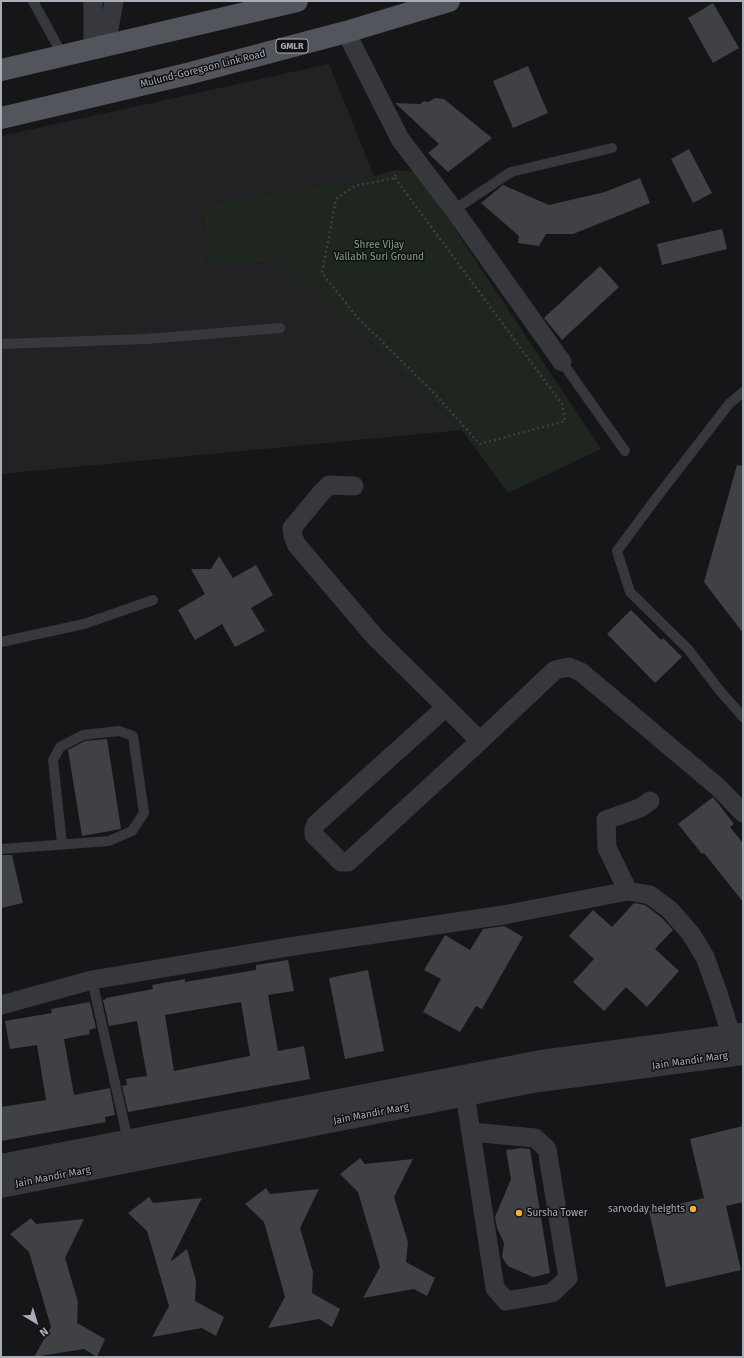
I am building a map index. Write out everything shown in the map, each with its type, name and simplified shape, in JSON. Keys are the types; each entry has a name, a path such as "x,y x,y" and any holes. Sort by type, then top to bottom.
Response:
{"main road":[{"path":"1,70 297,1"},
{"name":"Mulund-Goregaon Link Road","path":"1,118 187,74 346,32 449,1"}],"street":[{"path":"93,1 100,47"},
{"path":"100,47 114,1"},
{"path":"346,32 400,139 454,210 562,362"},
{"path":"354,486 329,485 320,493 292,528 296,544 375,637 480,741"},
{"path":"446,707 316,824 314,834 341,862 348,862 480,741 554,670 569,667 581,672 689,762 719,788 743,813"},
{"path":"628,891 607,848 606,820 640,808 650,801"},
{"path":"1,1005 92,980 288,947 503,914 628,891 650,895 670,910 691,934 705,957 718,993 737,1035"},
{"name":"Jain Mandir Marg","path":"8,1185 228,1132 464,1086 540,1061 571,1067 674,1053 737,1035"},
{"name":"Jain Mandir Marg","path":"674,1053 743,1054"},
{"path":"464,1086 471,1132 495,1288 506,1301 552,1293 568,1278 547,1149 535,1138 471,1132"},
{"name":"Jain Mandir Marg","path":"7,1164 128,1141 228,1132"},
{"path":"7,1164 8,1185"}],"lane":[{"path":"33,1 63,56"},
{"path":"454,210 511,172 612,148"},
{"path":"1,344 146,339 280,328"},
{"path":"562,362 625,451"},
{"path":"743,392 729,404 616,551 630,592 688,649 720,692 743,717"},
{"path":"1,642 84,624 153,600"},
{"path":"1,849 109,841 132,831 144,813 133,736 119,730 83,735 60,747 52,760 62,844"},
{"path":"92,980 128,1141"}],"path":[{"path":"395,178 355,186 336,199 322,273 357,317 431,390 480,444 565,421 562,404 395,178 400,139"}],"shaded area":[{"path":"329,64 374,176 202,205 208,265 275,263 361,332 462,430 1,474 1,136"}],"green space":[{"name":"Shree Vijay Vallabh Suri Ground","path":"396,170 417,172 601,449 508,493 462,430 361,332 275,263 208,265 202,205 374,176"}],"building":[{"path":"713,3 739,48 713,63 688,18"},
{"path":"528,66 548,113 513,128 493,81"},
{"path":"435,98 444,99 492,138 448,172 428,153 439,144 395,103 420,104 424,101 428,102"},
{"path":"689,149 712,193 693,203 671,159"},
{"path":"640,178 650,203 573,234 546,234 539,246 518,243 519,236 481,203 503,185 549,205 605,192"},
{"path":"722,229 727,249 662,265 657,244"},
{"path":"600,266 619,287 562,340 544,318"},
{"path":"737,465 743,466 743,633 704,582"},
{"path":"219,556 233,578 256,565 273,595 251,608 265,631 235,647 222,624 195,640 178,610 205,594 191,569 211,569"},
{"path":"631,610 661,640 663,638 682,657 655,683 607,634"},
{"path":"107,739 121,829 82,836 68,750 85,741"},
{"path":"713,797 734,824 730,827 743,843 743,902 704,853 702,854 678,824"},
{"path":"1,855 12,855 23,903 1,908"},
{"path":"634,903 645,905 662,918 673,930 655,949 679,971 647,1007 626,987 604,1011 573,982 594,959 569,936 593,910 612,927"},
{"path":"504,926 523,937 482,1009 476,1006 460,1032 423,1012 441,979 424,970 445,935 470,950 483,929"},
{"path":"288,960 294,991 268,995 278,1051 304,1046 310,1079 128,1112 122,1086 127,1085 126,1079 147,1076 137,1021 109,1026 103,1000 106,998 153,989 152,985 185,979 185,982 256,970 256,965","holes":["241,1002 250,1056 174,1071 165,1015"]},
{"path":"368,970 384,1051 345,1059 329,978"},
{"path":"90,1002 96,1028 89,1030 90,1034 64,1039 74,1095 110,1088 115,1115 105,1117 106,1122 1,1141 1,1107 46,1100 37,1045 10,1049 5,1021 52,1013 51,1009"},
{"name":"sarvoday heights","path":"743,1126 743,1202 726,1206 741,1270 666,1287 649,1211 704,1198 690,1139"},
{"name":"Sursha Tower","path":"522,1148 530,1149 550,1273 533,1277 508,1266 502,1257 504,1243 497,1228 495,1217 511,1179 506,1150"},
{"path":"360,1158 365,1164 413,1159 394,1197 408,1242 406,1262 435,1278 427,1296 414,1289 363,1298 380,1267 358,1192 340,1174"},
{"path":"266,1188 270,1194 319,1189 300,1228 313,1272 312,1293 340,1309 332,1327 319,1319 268,1328 285,1297 264,1222 245,1204"},
{"path":"149,1197 153,1203 202,1198 170,1262 187,1249 196,1281 195,1301 224,1317 216,1336 202,1328 152,1337 169,1306 147,1231 128,1213"},
{"path":"31,1218 36,1224 84,1219 65,1258 78,1302 77,1323 105,1339 97,1357 84,1349 34,1357 51,1327 29,1252 10,1234"}],"place":[{"name":"sarvoday heights","path":"693,1209"},
{"name":"Sursha Tower","path":"519,1213"}]}
